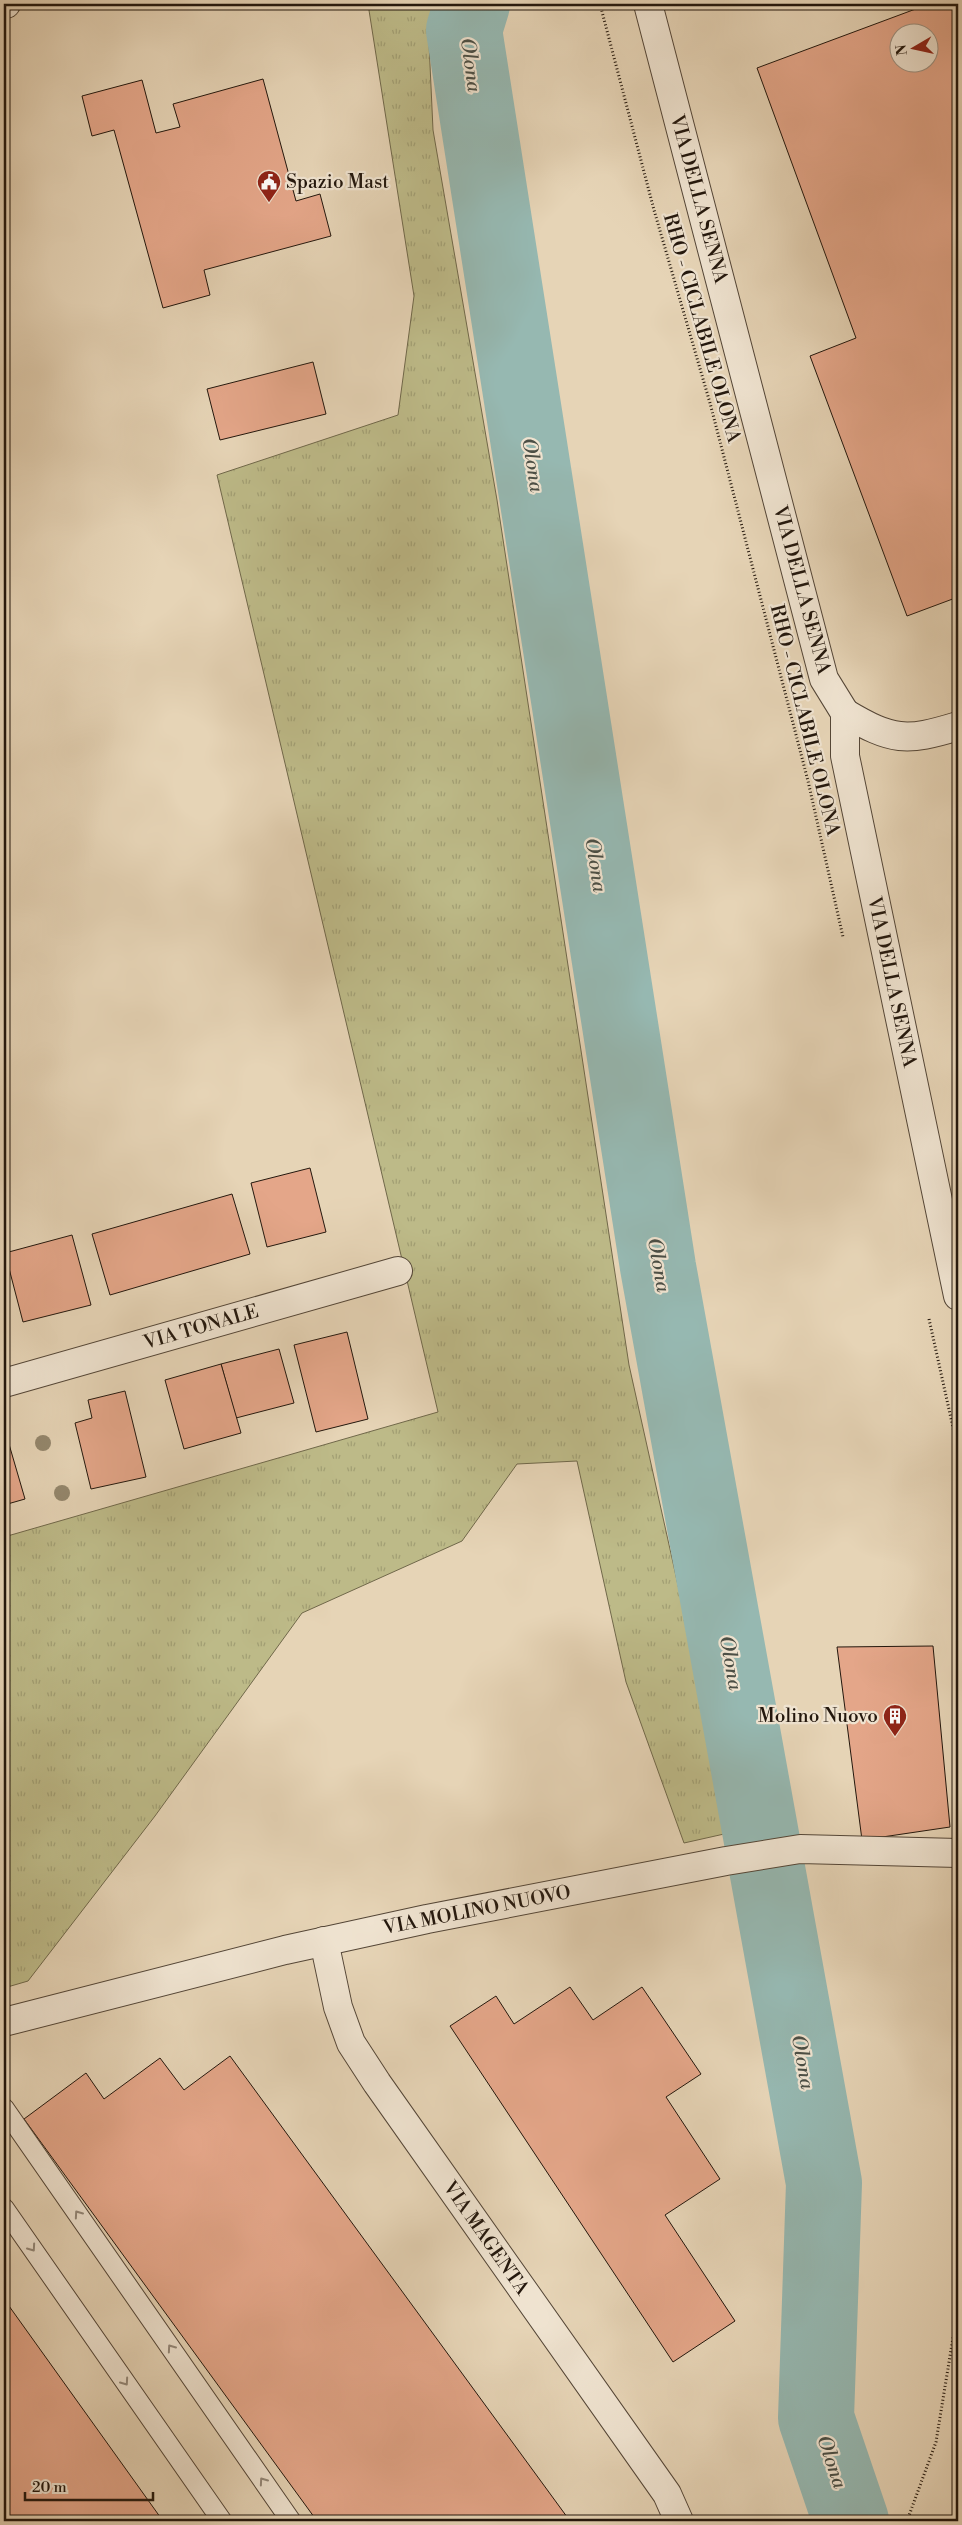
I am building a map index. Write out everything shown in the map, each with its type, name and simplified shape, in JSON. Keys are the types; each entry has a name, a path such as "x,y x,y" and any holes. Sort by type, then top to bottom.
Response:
{"street":[{"name":"VIA DELLA SENNA","path":"648,4 824,679 845,713 845,756 958,1296"},
{"path":"845,713 876,731 899,738 926,736 958,726"},
{"name":"VIA TONALE","path":"4,1383 398,1271"},
{"name":"VIA MOLINO NUOVO","path":"4,2022 324,1941 726,1861 800,1849 958,1853"},
{"name":"VIA MAGENTA","path":"324,1941 338,2007 351,2043 382,2091 667,2494 679,2521"}],"lane":[{"path":"4,2108 291,2521"},
{"path":"4,2208 222,2521"}],"path":[{"name":"RHO - CICLABILE OLONA","path":"600,4 654,210 713,413 808,781 845,946"},
{"path":"928,1314 958,1450"},
{"path":"907,2521 936,2442 958,2308"}],"green space":[{"path":"368,4 440,4 429,43 433,130 497,500 629,1365 733,1832 684,1843 626,1682 577,1461 517,1464 462,1541 302,1613 155,1816 28,1981 4,1988 4,1537 438,1412 217,475 398,415 414,296"}],"building":[{"path":"929,4 958,4 958,597 907,616 810,356 856,338 757,68"},
{"path":"263,79 296,201 320,194 331,236 204,270 210,295 163,308 114,130 92,136 82,96 142,80 156,133 180,127 173,104"},
{"path":"313,362 326,414 220,440 207,389"},
{"path":"310,1168 326,1232 267,1247 251,1183"},
{"path":"232,1194 250,1254 110,1295 92,1234"},
{"path":"72,1235 91,1305 23,1322 5,1253"},
{"path":"347,1332 368,1419 316,1432 294,1345"},
{"path":"279,1349 294,1403 236,1418 221,1364"},
{"path":"221,1364 241,1433 184,1449 165,1380"},
{"path":"125,1391 146,1477 91,1489 75,1423 92,1418 88,1400"},
{"path":"4,1427 25,1499 4,1505"},
{"name":"Molino Nuovo","path":"933,1646 950,1827 862,1840 837,1647"},
{"path":"570,1987 593,2020 642,1987 701,2074 666,2097 720,2179 665,2215 735,2321 673,2362 450,2026 496,1996 514,2024"},
{"path":"230,2056 570,2521 317,2521 24,2119 86,2073 104,2099 160,2058 184,2090"},
{"path":"4,2299 163,2521 4,2521"}],"waterway":[{"name":"Olona","path":"472,4 464,30 658,1267 824,2183 816,2418 851,2521"}],"place":[{"name":"Spazio Mast","path":"269,203"},
{"name":"Molino Nuovo","path":"895,1737"}]}
